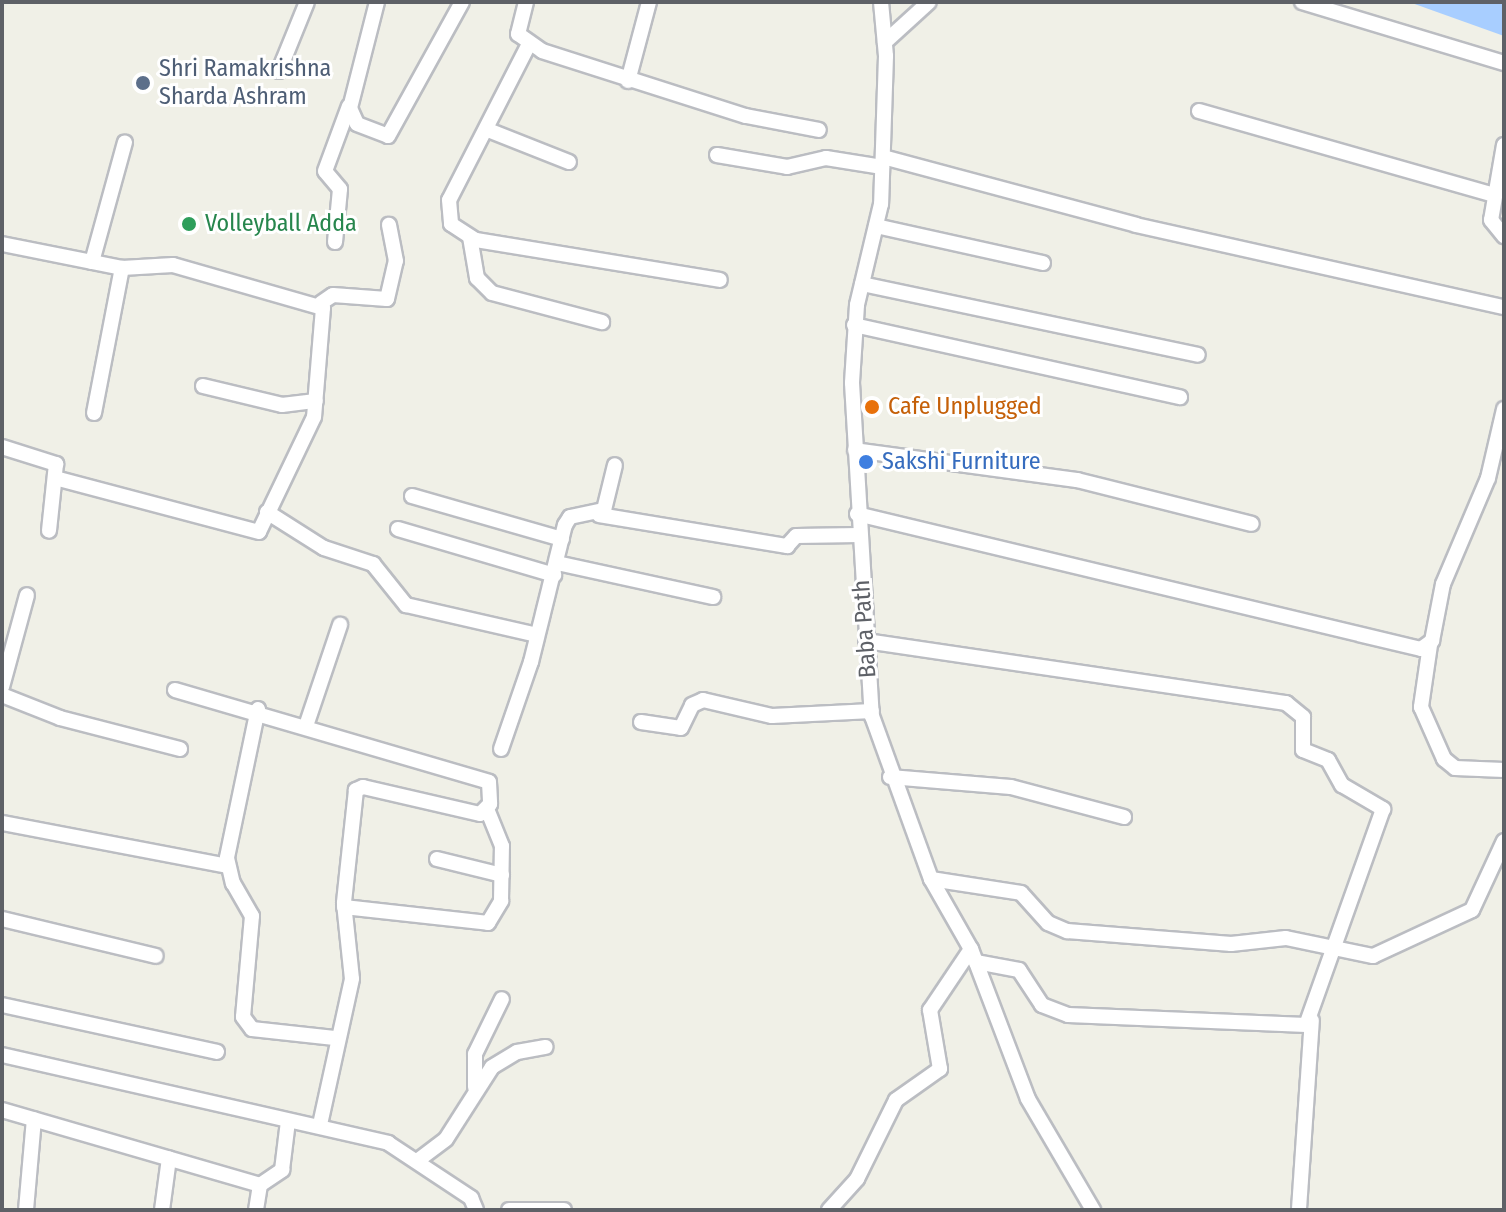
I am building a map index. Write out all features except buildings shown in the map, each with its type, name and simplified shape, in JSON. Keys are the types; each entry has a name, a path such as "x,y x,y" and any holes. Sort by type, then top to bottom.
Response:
{"street":[{"path":"279,71 307,2"},
{"path":"335,242 340,189 325,171 351,102 377,2"},
{"path":"351,102 357,124 393,133 462,2"},
{"path":"526,2 517,31 529,44 628,81 746,116 819,130"},
{"path":"628,81 649,2"},
{"name":"Baba Path","path":"881,2 885,42 882,162 876,226 854,325 857,514 872,711 890,777 931,879 973,955 1028,1099 1093,1210"},
{"path":"885,42 929,2"},
{"path":"1302,2 1504,63"},
{"path":"529,44 447,209 451,224 470,237 720,280"},
{"path":"1199,111 1494,195"},
{"path":"488,130 569,162"},
{"path":"92,262 125,142"},
{"path":"1504,145 1494,195 1493,229 1504,236"},
{"path":"717,155 787,167 826,158 882,162 1136,225 1504,307"},
{"path":"2,244 122,268 173,265 321,303 333,295 387,299 396,261 389,225"},
{"path":"876,226 1043,263"},
{"path":"470,237 477,278 492,293 602,322"},
{"path":"94,413 122,268"},
{"path":"862,284 1198,355"},
{"path":"55,478 256,533 316,401 321,303"},
{"path":"854,325 1180,397"},
{"path":"203,386 282,405 316,401"},
{"path":"1504,409 1499,458 1446,573 1430,645 1421,707 1444,759 1455,768 1504,770"},
{"path":"2,447 50,458 55,478 49,531"},
{"path":"855,450 1077,480 1252,524"},
{"path":"599,515 615,465"},
{"path":"412,496 562,539"},
{"path":"267,512 324,548 373,564 406,605 537,635"},
{"path":"857,514 1416,648 1430,645"},
{"path":"501,749 570,517 599,515 787,546 796,536 859,535"},
{"path":"398,529 555,569 713,597"},
{"path":"2,687 27,595"},
{"path":"306,726 340,625"},
{"path":"866,641 1295,706 1303,717 1303,750 1328,760 1342,785 1383,809 1330,948 1312,1020 1299,1209"},
{"path":"175,690 258,709 306,726 484,777 490,785 488,811 502,846 502,875 499,907 482,926 344,907"},
{"path":"2,695 60,718 180,749"},
{"path":"641,722 681,728 692,705 703,700 772,716 872,711"},
{"path":"258,709 227,866 252,916 242,992 246,1023 335,1038"},
{"path":"890,777 1011,787 1124,817"},
{"path":"320,1125 335,1038 352,979 344,907 358,787 466,813 488,811"},
{"path":"2,823 227,866"},
{"path":"931,879 1021,893 1048,923 1067,931 1231,944 1286,938 1330,948 1384,953 1463,917 1479,902 1504,841"},
{"path":"437,859 502,875"},
{"path":"2,919 156,956"},
{"path":"829,1210 857,1179 896,1100 940,1069 930,1010 973,955 1019,970 1042,1005 1068,1015 1295,1026 1312,1020"},
{"path":"475,1087 475,1054 502,999"},
{"path":"2,1005 217,1052"},
{"path":"417,1161 446,1139 475,1087 517,1052 546,1047"},
{"path":"2,1055 288,1121 320,1125 388,1143 471,1198 476,1210"},
{"path":"2,1110 260,1185"},
{"path":"26,1210 34,1119"},
{"path":"256,1210 260,1185 282,1170 288,1121"},
{"path":"162,1210 169,1158"},
{"path":"509,1210 564,1210"}],"water":[{"path":"1409,2 1504,2 1504,36"}],"place":[{"name":"Shri Ramakrishna Sharda Ashram","path":"143,83"},
{"name":"Volleyball Adda","path":"189,224"},
{"name":"Cafe Unplugged","path":"872,407"},
{"name":"Sakshi Furniture","path":"866,462"}]}
